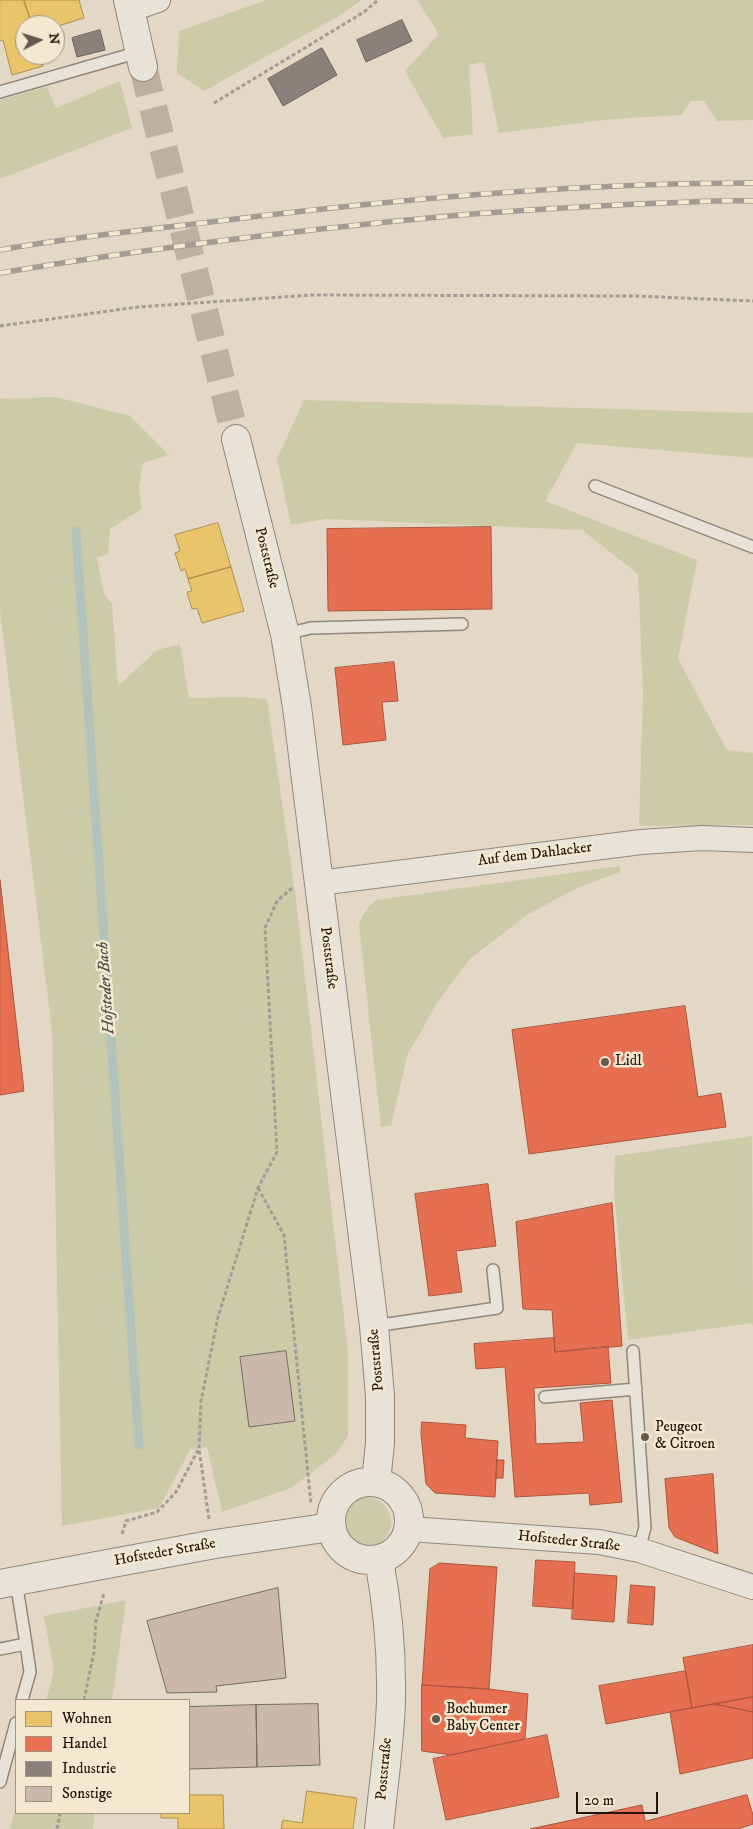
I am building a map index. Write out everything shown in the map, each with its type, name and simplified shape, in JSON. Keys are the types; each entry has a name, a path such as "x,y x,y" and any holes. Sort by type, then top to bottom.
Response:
{"street":[{"path":"141,60 129,5 158,0"},
{"name":"Poststraße","path":"236,439 285,634 297,707 374,1326 380,1396 380,1443 376,1482"},
{"name":"Auf dem Dahlacker","path":"319,883 641,842 702,838 753,840"},
{"path":"376,1482 388,1486 399,1494 406,1504 409,1516 409,1529 405,1540 390,1556 379,1560 368,1560 357,1558 347,1553 322,1528 337,1500 345,1491 354,1485 376,1482"},
{"name":"Hofsteder Straße","path":"8,1582 215,1544 322,1528"},
{"name":"Hofsteder Straße","path":"409,1529 599,1542 639,1550 753,1587"},
{"name":"Poststraße","path":"379,1560 387,1603 391,1648 391,1693 379,1829"}],"lane":[{"path":"0,92 141,60"},
{"path":"595,486 753,547"},
{"path":"285,634 311,628 462,624"},
{"path":"374,1326 497,1308 493,1270"},
{"path":"633,1351 645,1527 639,1550"},
{"path":"545,1397 636,1389"},
{"path":"8,1582 26,1644 30,1672 22,1699"},
{"path":"0,1649 26,1644"},
{"path":"0,1782 15,1727"}],"path":[{"path":"214,103 364,12 378,0"},
{"path":"0,326 138,307 311,295 635,296 753,301"},
{"path":"215,1544 206,1509 199,1449 201,1401 218,1317 258,1188 277,1152 265,928 277,901 294,885 319,883"},
{"path":"258,1188 284,1235 322,1528"},
{"path":"84,1699 94,1652 96,1620 126,1521 157,1512 176,1492 199,1449"},
{"path":"57,1829 60,1814"}],"green space":[{"path":"266,0 361,0 344,13 204,91 177,73 179,31"},
{"path":"417,0 753,0 753,120 717,121 704,101 690,101 682,115 613,119 499,133 484,62 469,65 473,134 443,138 405,71 439,34"},
{"path":"120,81 132,128 0,179 0,100 47,87 56,108"},
{"path":"56,397 130,416 169,455 143,463 139,487 142,509 110,529 108,554 97,558 104,594 112,604 118,686 157,650 180,644 189,698 239,697 267,699 296,899 348,1353 348,1436 336,1454 291,1488 222,1512 207,1447 190,1450 159,1508 62,1526 52,1031 0,610 0,399"},
{"path":"304,400 753,413 753,458 577,443 545,501 697,560 678,659 727,750 753,753 753,825 639,826 643,693 638,574 582,530 326,519 291,525 277,459"},
{"path":"620,866 620,872 577,888 527,915 470,959 437,1003 407,1056 391,1126 381,1127 359,925 363,914 370,906 376,900"},
{"path":"752,1136 753,1326 752,1323 628,1340 614,1191 615,1156"},
{"path":"361,1497 371,1497 384,1504 391,1517 391,1527 384,1540 371,1547 361,1547 352,1543 345,1536 341,1527 341,1517 345,1508 352,1501"},
{"path":"126,1600 112,1699 46,1699 54,1670 44,1616"},
{"path":"15,1812 15,1814 95,1814 93,1829 10,1829"}],"building: Wohnen":[{"path":"0,0 24,0 29,15 15,15 15,65 43,66 12,75 3,40 0,41"},
{"path":"24,0 79,0 84,18 65,24 65,15 29,15"},
{"path":"218,523 231,567 188,579 185,569 181,571 175,553 180,551 175,535"},
{"path":"231,567 244,611 202,623 197,608 192,609 187,592 192,591 188,579"},
{"path":"307,1791 357,1798 353,1829 281,1829 283,1820 302,1823"},
{"path":"190,1795 223,1795 224,1829 178,1829 178,1818 161,1818 161,1814 190,1814"}],"building: Handel":[{"path":"491,527 492,609 328,611 327,529"},
{"path":"394,662 398,701 382,702 386,740 343,745 335,668"},
{"path":"0,880 24,1091 0,1095"},
{"name":"Lidl","path":"685,1006 698,1097 721,1093 726,1127 529,1154 512,1030"},
{"path":"488,1184 496,1246 456,1251 462,1292 429,1296 415,1194"},
{"path":"612,1203 622,1346 555,1352 552,1310 523,1309 516,1222"},
{"path":"554,1338 555,1352 608,1346 611,1383 534,1388 536,1444 584,1442 580,1403 612,1400 622,1502 590,1505 589,1493 515,1497 505,1367 476,1369 474,1344"},
{"path":"422,1422 466,1425 465,1438 498,1441 495,1497 435,1493 426,1484 421,1434"},
{"path":"497,1460 504,1460 503,1478 496,1478"},
{"path":"713,1474 718,1554 675,1537 669,1528 665,1479"},
{"path":"536,1560 575,1562 573,1609 533,1606"},
{"path":"440,1563 497,1567 489,1689 422,1685 430,1569"},
{"path":"575,1573 617,1576 614,1622 572,1619"},
{"path":"631,1585 655,1587 653,1625 628,1623"},
{"path":"753,1645 753,1697 692,1708 683,1658"},
{"path":"686,1671 692,1708 606,1724 599,1686"},
{"path":"422,1685 489,1689 528,1694 525,1739 452,1755 422,1751"},
{"path":"753,1697 753,1712 714,1704"},
{"path":"714,1704 753,1712 753,1758 680,1774 670,1712"},
{"path":"547,1735 559,1797 446,1820 433,1759"},
{"path":"747,1795 753,1815 753,1824 738,1829 530,1829 642,1805 645,1821"}],"building: Industrie":[{"path":"402,20 412,41 366,62 357,40"},
{"path":"100,30 105,50 77,57 72,38"},
{"path":"322,48 337,75 283,106 268,79"}],"building: Sonstige":[{"path":"286,1351 295,1421 249,1427 240,1357"},
{"path":"278,1588 286,1678 216,1686 217,1692 167,1693 147,1621"},
{"path":"318,1704 320,1765 257,1767 256,1705"},
{"path":"256,1705 257,1767 190,1769 190,1707"}],"waterway":[{"name":"Hofsteder Bach","path":"76,531 139,1445"}],"tunnel":[{"path":"143,67 236,439"}],"railway":[{"path":"0,250 109,234 419,199 552,189 753,183"},
{"path":"0,273 224,240 449,216 609,205 753,201"}],"place":[{"name":"Lidl","path":"605,1062"},
{"name":"Peugeot & Citroen","path":"645,1437"},
{"name":"Bochumer Baby Center","path":"436,1719"}]}
